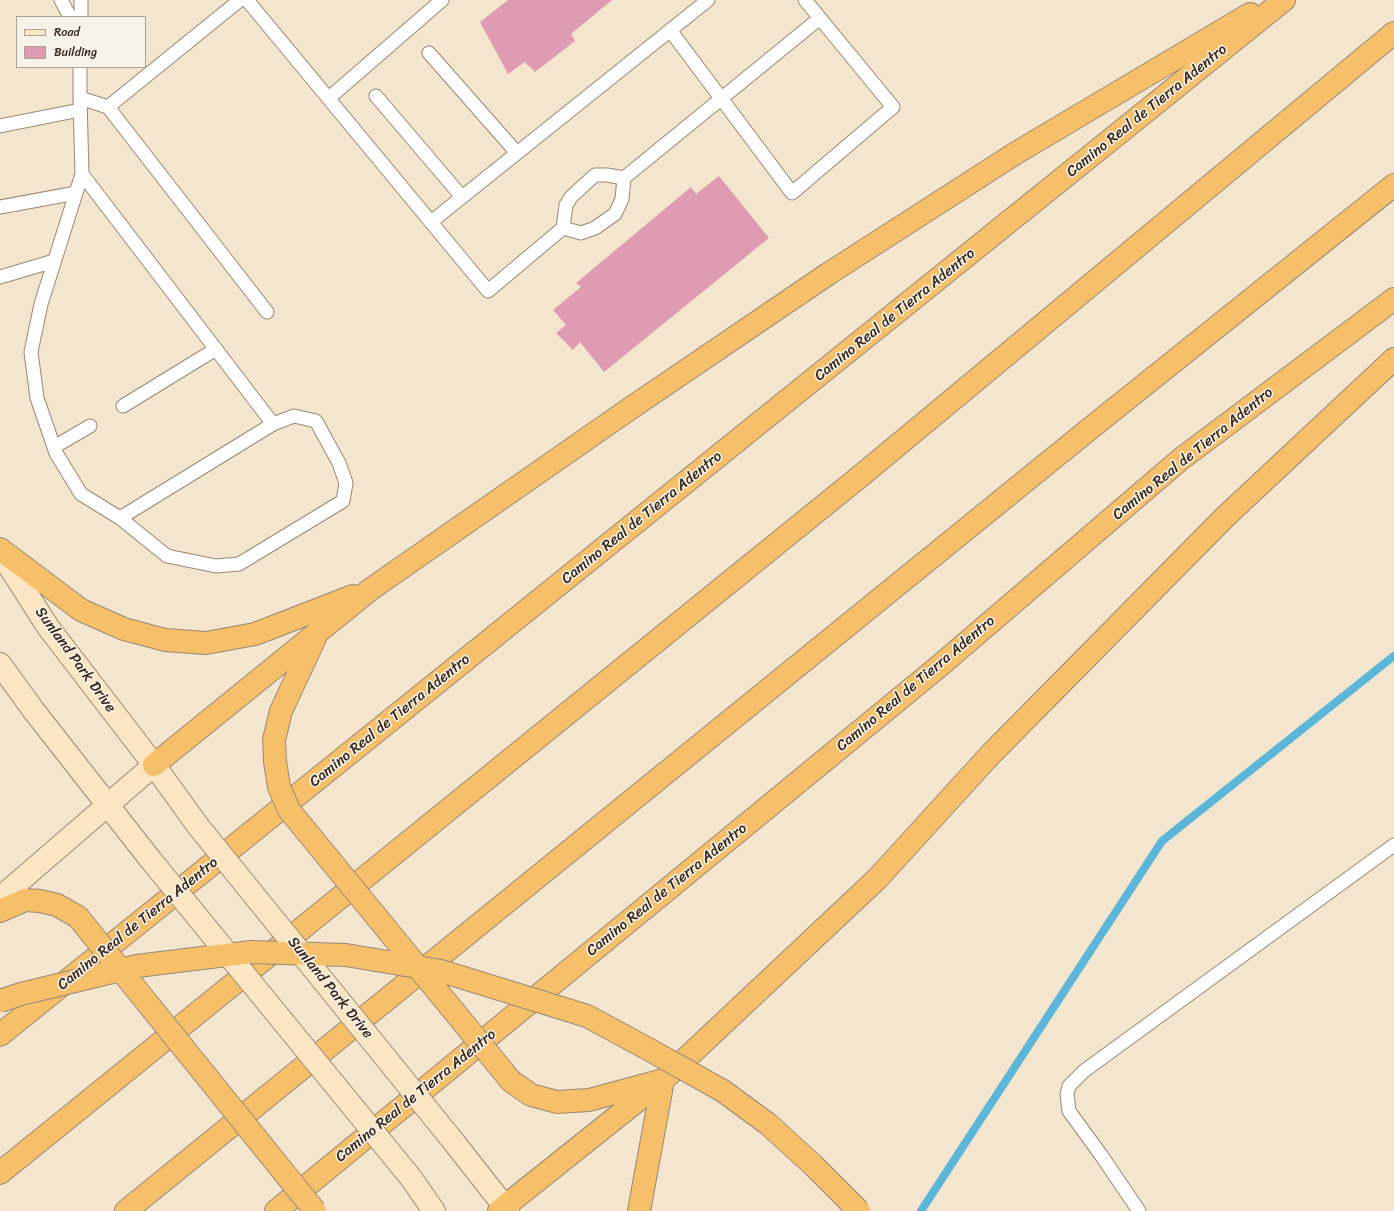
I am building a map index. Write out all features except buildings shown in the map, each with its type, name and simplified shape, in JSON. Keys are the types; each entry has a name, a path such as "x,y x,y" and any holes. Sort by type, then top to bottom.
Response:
{"highway":[{"path":"154,764 371,589 621,415 828,274 1016,153 1273,0"},
{"name":"Camino Real de Tierra Adentro","path":"0,1035 1284,0"},
{"path":"0,1173 863,474 1394,33"},
{"path":"126,1211 1087,431 1394,185"},
{"name":"Camino Real de Tierra Adentro","path":"276,1211 937,668 1181,459 1394,299"},
{"path":"504,1210 664,1080 877,879 990,755 1226,516 1394,359"},
{"path":"0,551 80,610 124,629 165,640 206,643 255,634 371,589"},
{"path":"318,633 281,710 274,740 274,760 279,787 289,810 511,1080 531,1095 557,1102 589,1100 664,1080"},
{"path":"0,911 25,900 40,901 57,905 78,916 315,1211"},
{"path":"0,1001 21,994 137,966 252,952 346,955 441,971 587,1016 650,1050 723,1092 768,1124 813,1165 859,1211"},
{"path":"639,1211 664,1080"}],"main road":[{"name":"Sunland Park Drive","path":"0,551 48,626 154,764 198,826 453,1141 504,1210"},
{"path":"0,664 34,711 150,859 410,1178 434,1211"},
{"path":"0,898 154,764"}],"lane":[{"path":"61,0 69,16"},
{"path":"81,0 81,16"},
{"path":"0,126 80,104 108,107 240,0"},
{"path":"247,0 488,291 563,228 566,205 570,197 595,175 607,175 624,178"},
{"path":"329,98 442,0"},
{"path":"431,222 708,0"},
{"path":"670,30 792,193 893,107 805,0"},
{"path":"563,228 581,233 595,228 615,214 622,199 624,178 820,18"},
{"path":"429,53 517,153"},
{"path":"80,68 82,174 41,304 31,352 37,398 56,453 81,494 120,518 167,556 216,566 238,564 343,501 346,483 339,463 316,421 294,416 273,424 120,518"},
{"path":"376,96 462,197"},
{"path":"108,107 267,312"},
{"path":"82,174 273,424"},
{"path":"0,207 76,193"},
{"path":"0,277 54,262"},
{"path":"123,406 216,349"},
{"path":"54,447 90,426"},
{"path":"1139,1211 1069,1111 1067,1094 1069,1086 1084,1071 1394,846"}],"waterway":[{"path":"921,1211 1162,841 1394,656"}]}
